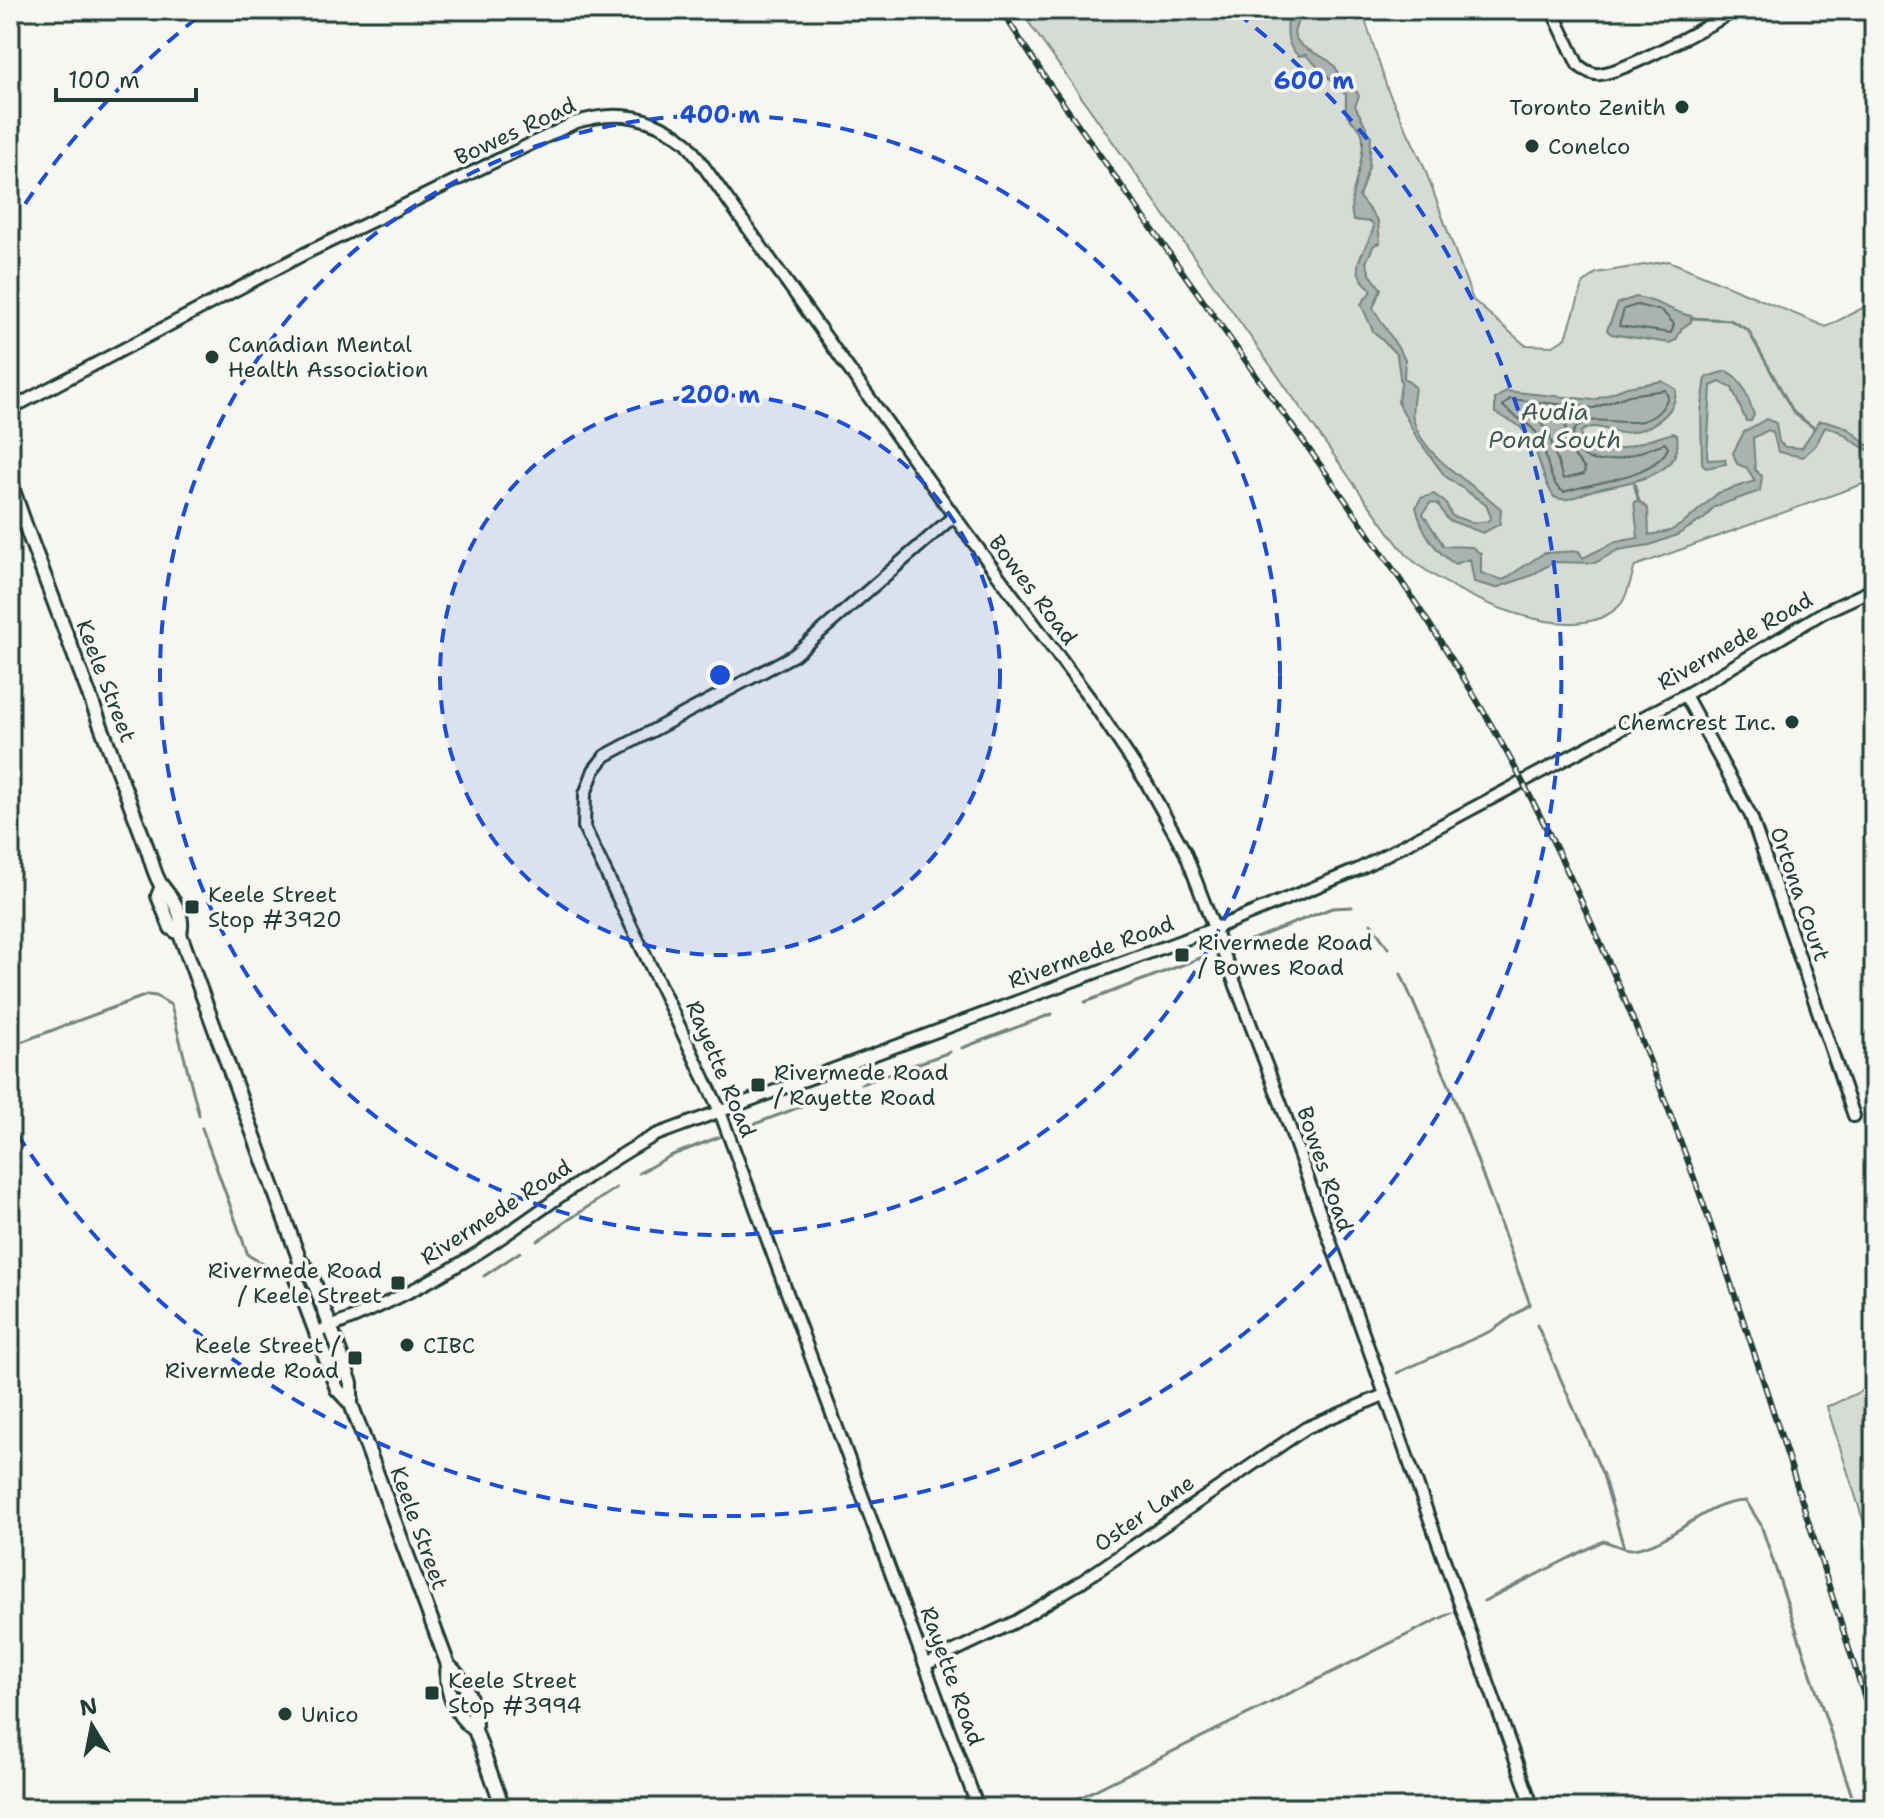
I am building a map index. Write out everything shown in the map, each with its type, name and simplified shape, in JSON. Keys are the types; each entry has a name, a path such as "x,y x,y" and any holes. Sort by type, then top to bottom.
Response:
{"main road":[{"name":"Keele Street","path":"10,465 12,489 27,530 162,886 170,892 183,923 180,934 300,1261 310,1271 351,1383 351,1404 448,1665 461,1675 476,1717 475,1730 503,1808"},
{"path":"10,516 27,530"},
{"name":"Keele Street","path":"300,1261 296,1279 315,1333 337,1389 351,1404"}],"street":[{"path":"1552,10 1578,65 1585,71 1600,74 1647,55 1737,10"},
{"name":"Bowes Road","path":"10,409 304,254 559,130 591,117 626,115 643,117 674,132 699,157 954,516 1091,700 1151,791 1185,852 1284,1112 1533,1808"},
{"name":"Rayette Road","path":"954,516 794,655 605,756 588,782 582,805 584,827 719,1109 978,1808"},
{"name":"Rivermede Road","path":"315,1333 419,1286 479,1252 631,1149 719,1109 1213,929 1359,869 1685,695 1824,612 1874,589"},
{"name":"Ortona Court","path":"1685,695 1751,816 1854,1116"},
{"name":"Oster Lane","path":"927,1664 1015,1622 1078,1584 1306,1428 1384,1395"}],"shaded area":[{"path":"1020,10 1362,10 1388,91 1423,164 1473,300 1525,345 1553,346 1566,338 1583,284 1596,273 1669,261 1826,327 1874,302 1874,480 1635,566 1623,601 1600,618 1575,623 1547,621 1517,614 1459,590 1416,563 1396,542"},
{"path":"1874,1385 1874,1554 1827,1407"}],"water":[{"path":"1289,10 1301,10 1294,33 1298,41 1332,63 1339,78 1355,89 1359,96 1355,106 1371,136 1369,167 1359,197 1378,221 1380,243 1374,245 1366,262 1381,289 1373,308 1405,359 1404,378 1415,387 1413,419 1427,446 1438,458 1501,509 1500,524 1483,533 1448,520 1438,504 1430,503 1423,514 1444,546 1472,547 1481,554 1481,573 1503,580 1544,553 1579,551 1583,558 1615,542 1638,538 1634,502 1638,500 1648,509 1649,535 1670,531 1718,493 1755,481 1747,468 1737,464 1733,453 1744,432 1766,419 1776,423 1779,442 1785,447 1802,448 1819,421 1846,428 1866,445 1874,444 1874,452 1825,427 1816,445 1803,457 1778,452 1773,432 1768,430 1753,438 1755,470 1762,476 1760,491 1714,507 1705,518 1677,535 1650,545 1618,550 1595,563 1554,562 1530,576 1496,588 1474,582 1470,559 1455,564 1441,553 1425,532 1416,507 1421,498 1434,494 1446,503 1452,516 1474,523 1488,521 1491,517 1486,505 1445,476 1417,438 1398,402 1401,384 1397,355 1373,331 1361,304 1372,290 1363,281 1358,265 1374,225 1353,220 1351,211 1363,151 1363,135 1347,114 1346,95 1306,55 1299,56 1291,47"},
{"path":"1636,297 1691,316 1691,322 1682,328 1676,340 1669,343 1611,334 1607,330 1618,303"},
{"path":"1726,371 1741,384 1754,415 1751,421 1746,421 1732,388 1720,382 1711,386 1707,457 1709,460 1725,459 1726,464 1706,468 1702,463 1701,412 1706,377"},
{"name":"Audia Pond South","path":"1662,381 1676,389 1672,407 1659,420 1642,429 1623,433 1592,427 1581,432 1581,438 1593,452 1602,454 1673,433 1677,435 1677,450 1671,461 1650,476 1569,499 1554,497 1532,442 1516,424 1495,413 1495,399 1506,391 1594,400 1627,387"}],"waterway":[{"path":"1691,318 1730,320 1748,330 1794,413 1814,428"},
{"path":"1634,483 1639,502"},
{"path":"1238,945 1332,908 1352,907"},
{"path":"1371,923 1388,948"},
{"path":"1085,1002 1203,957"},
{"path":"1397,1373 1493,1330 1530,1304 1452,1092 1401,974"},
{"path":"10,1046 147,995 156,996 171,1005 199,1115"},
{"path":"962,1048 1052,1014"},
{"path":"861,1084 950,1052"},
{"path":"744,1128 850,1088"},
{"path":"202,1128 248,1255 271,1269"},
{"path":"639,1173 670,1156 719,1137"},
{"path":"537,1241 616,1188"},
{"path":"484,1276 520,1252"},
{"path":"1537,1325 1603,1475 1624,1548"},
{"path":"1484,1601 1603,1541 1629,1549 1647,1546 1715,1508 1746,1501 1761,1525 1856,1808"},
{"path":"1059,1808 1451,1613"}],"railway":[{"path":"1001,10 1050,85 1397,574 1461,674 1520,777 1577,890 1628,1006 1674,1124 1758,1364 1874,1726"}],"place":[{"name":"Toronto Zenith","path":"1682,107"},
{"name":"Conelco","path":"1532,146"},
{"name":"Canadian Mental Health Association","path":"212,357"},
{"name":"Chemcrest Inc.","path":"1792,722"},
{"name":"Keele Street Stop #3920","path":"192,907"},
{"name":"Rivermede Road / Bowes Road","path":"1182,955"},
{"name":"Rivermede Road / Rayette Road","path":"758,1085"},
{"name":"Rivermede Road / Keele Street","path":"398,1283"},
{"name":"CIBC","path":"407,1345"},
{"name":"Keele Street / Rivermede Road","path":"355,1358"},
{"name":"Keele Street Stop #3994","path":"432,1693"},
{"name":"Unico","path":"285,1714"}]}
